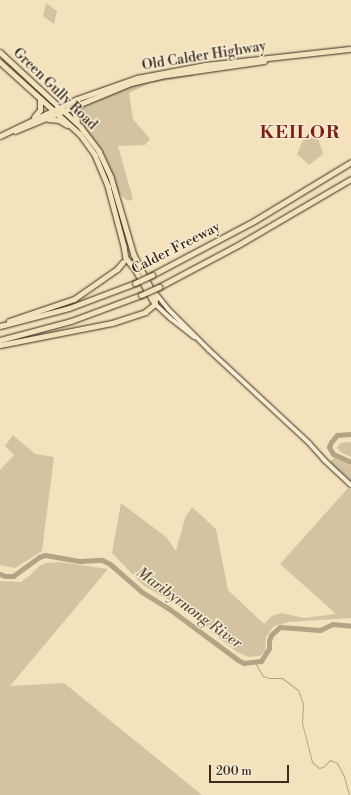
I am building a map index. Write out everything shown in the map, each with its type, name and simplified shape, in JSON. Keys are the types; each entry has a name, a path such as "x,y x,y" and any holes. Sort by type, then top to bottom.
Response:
{"highway":[{"name":"Calder Freeway","path":"0,325 69,308 135,283 241,228 351,162"},
{"name":"Calder Freeway","path":"0,340 71,321 142,295 238,245 351,179"},
{"path":"0,325 74,299 117,269 124,260"},
{"path":"0,345 112,323 145,312 155,304"}],"main road":[{"name":"Old Calder Highway","path":"1,135 59,107 99,90 128,80 199,68 350,49"},
{"name":"Green Gully Road","path":"0,52 85,132 96,146 107,167 134,255 141,270"},
{"name":"Green Gully Road","path":"0,62 80,134 100,164 118,219 124,260 135,269 155,304"},
{"name":"Old Calder Highway","path":"1,135 58,114 114,88 141,80 199,68"},
{"path":"85,132 74,117 75,109 114,88"},
{"path":"22,124 39,112 40,98"},
{"path":"43,120 59,120 80,134"},
{"path":"124,260 134,255"},
{"path":"141,270 156,298 155,304"}],"street":[{"name":"Green Gully Road","path":"141,270 157,296 209,350"},
{"path":"155,304 209,350 351,484"}],"shaded area":[{"path":"46,3 57,11 54,24 43,16"},
{"path":"190,72 194,73 194,76 150,83 129,93 133,119 150,139 145,145 118,146 133,199 128,201 119,194 105,156 79,121 77,111 80,108 124,88"},
{"path":"304,138 318,138 323,154 309,165 297,154"},
{"path":"13,435 35,454 54,457 42,551 15,568 0,565 0,470 14,455 5,446"},
{"path":"351,442 351,457 342,453 337,448 340,443"},
{"path":"335,457 351,466 351,481 330,462"},
{"path":"348,488 351,490 351,618 289,622 274,626 266,637 265,651 260,656 249,657 237,652 179,606 143,585 112,553 121,503 166,537 176,551 185,518 192,507 216,529 228,590 264,624 272,616 281,613 304,618 336,614 280,564"},
{"path":"60,562 108,569 10,686 64,683 202,795 0,795 0,581 21,582 39,566 46,563"}],"waterway":[{"name":"Maribyrnong River","path":"351,434 337,435 329,447 333,454 351,462"},
{"name":"Maribyrnong River","path":"0,574 5,576 13,576 39,557 45,555 80,561 102,560 110,564 142,592 168,608 244,663 261,661 269,648 271,635 280,627 320,630 333,624 351,626"},
{"path":"255,663 263,676 269,678 282,678 298,690 303,704 302,723 312,762 319,768 323,767 330,760 337,763 344,776 349,795"}],"district":[{"name":"KEILOR","path":"300,133"}]}
